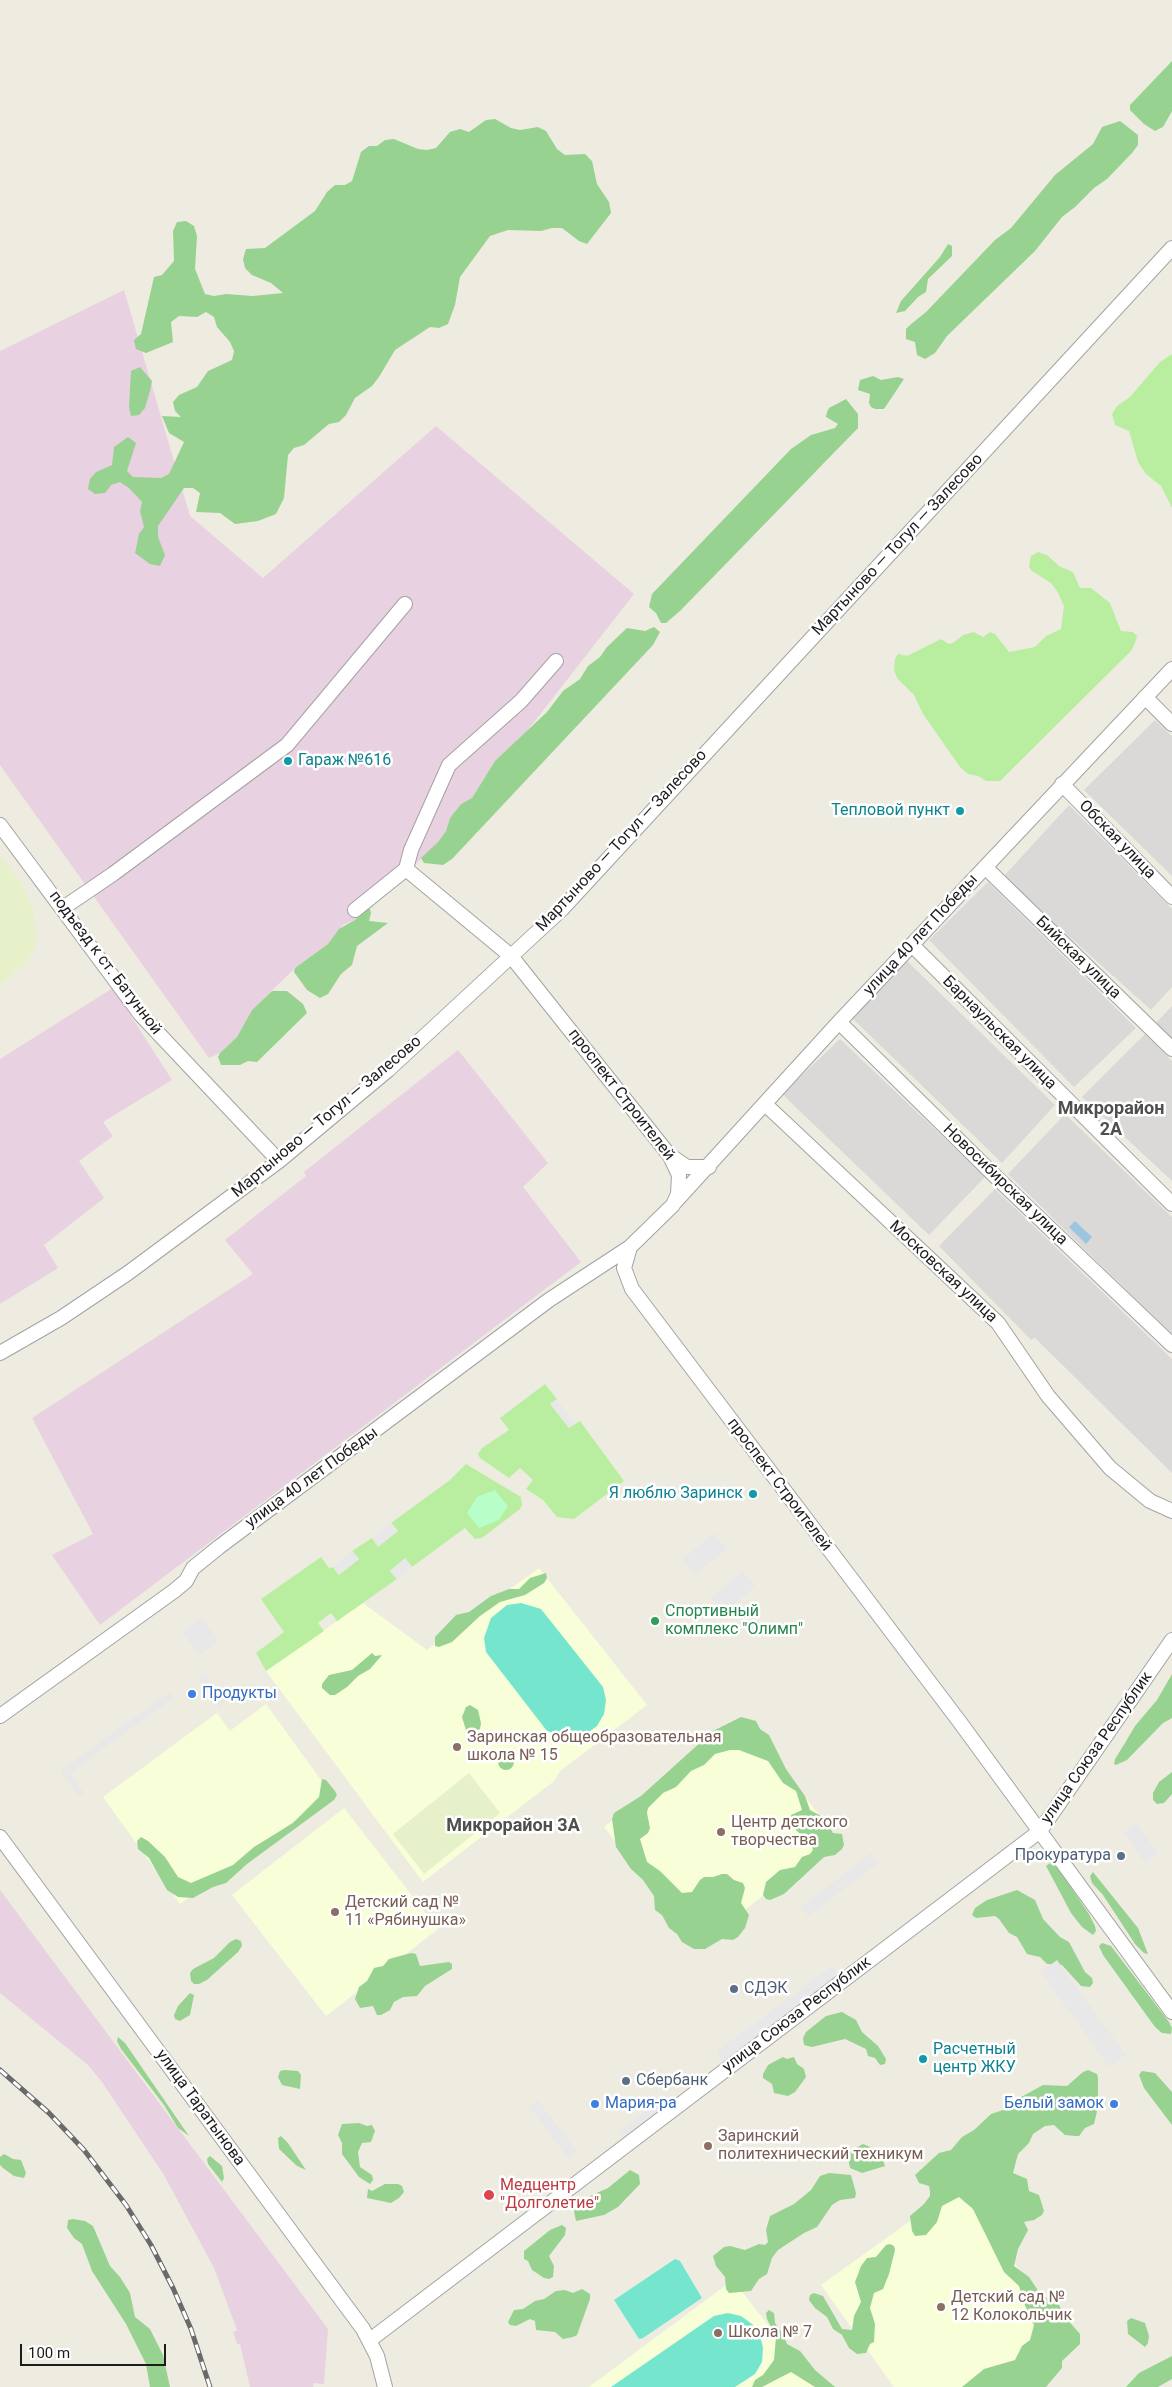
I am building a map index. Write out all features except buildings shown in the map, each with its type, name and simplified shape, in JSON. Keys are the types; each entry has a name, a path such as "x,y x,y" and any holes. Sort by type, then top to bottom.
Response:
{"street":[{"name":"Мартыново — Тогул — Залесово","path":"0,1353 61,1318 128,1273 279,1161 388,1070 562,909 1172,248"},
{"path":"63,908 113,874 287,745 405,604"},
{"path":"355,910 406,869 411,850 449,765 521,701 556,661"},
{"name":"улица 40 лет Победы","path":"673,1205 839,1022 1172,669"},
{"path":"1145,697 1172,724"},
{"name":"Обская улица","path":"1062,784 1172,897"},
{"name":"подъезд к ст. Батунной","path":"0,825 141,1015 279,1161"},
{"name":"Бийская улица","path":"985,867 1172,1049"},
{"name":"проспект Строителей","path":"406,869 511,956 670,1156 679,1175 679,1185 673,1205"},
{"name":"Барнаульская улица","path":"912,946 1172,1204"},
{"name":"Новосибирская улица","path":"839,1022 1003,1184 1172,1345"},
{"name":"Московская улица","path":"765,1104 998,1323 1048,1396 1110,1468 1150,1501 1172,1511"},
{"path":"670,1156 687,1167 709,1167"},
{"path":"630,1247 673,1205"},
{"name":"проспект Строителей","path":"630,1247 624,1268 628,1281 642,1304 959,1721 1172,2012"},
{"name":"улица 40 лет Победы","path":"0,1716 174,1591 186,1581 193,1568 549,1300 630,1247"},
{"path":"584,1277 607,1270 615,1272 628,1281"},
{"name":"улица Союза Республик","path":"370,2340 1040,1831 1172,1640"},
{"name":"улица Таратынова","path":"0,1837 370,2340 385,2387"}],"shaded area":[{"path":"124,290 190,516 263,578 436,426 634,594 520,740 495,761 472,798 461,804 450,818 446,831 438,842 370,909 365,908 355,920 343,925 328,944 295,968 252,1010 237,1037 220,1053 209,1058 0,765 0,351"},
{"path":"1155,720 1172,736 1172,876 1084,790"},
{"path":"1069,805 1172,909 1172,987 1151,1010 1003,877"},
{"path":"0,856 22,885 30,903 34,914 36,944 28,961 0,985"},
{"path":"988,882 1136,1028 1074,1087 929,940"},
{"path":"907,961 1055,1105 1002,1163 852,1018"},
{"path":"113,988 172,1080 103,1122 113,1136 79,1161 104,1198 44,1245 58,1268 0,1304 0,1059"},
{"path":"1172,1006 1172,1040 1155,1024"},
{"path":"1145,1034 1172,1061 1172,1181 1082,1097"},
{"path":"840,1039 985,1177 929,1235 782,1094"},
{"path":"458,1050 548,1163 523,1187 581,1262 100,1625 52,1555 93,1534 32,1418 253,1274 225,1240 306,1176 304,1172"},
{"path":"1065,1114 1172,1217 1172,1335 1008,1174"},
{"path":"995,1189 1172,1359 1172,1473 1035,1338 1031,1340 939,1246"},
{"path":"1075,1221 1092,1237 1086,1244 1069,1227"},
{"path":"557,1399 575,1424 569,1428 550,1404"},
{"path":"391,1523 398,1531 378,1547 372,1538"},
{"path":"714,1533 727,1549 695,1575 682,1559"},
{"path":"352,1551 359,1559 339,1575 333,1567"},
{"path":"405,1558 412,1567 397,1579 390,1571"},
{"name":"Заринская общеобразовательная школа № 15","path":"539,1568 647,1705 560,1771 554,1781 423,1882 266,1671 363,1603 427,1650"},
{"path":"743,1571 756,1587 723,1613 711,1598"},
{"path":"521,1603 541,1609 603,1687 606,1700 604,1714 597,1726 586,1734 566,1738 547,1731 486,1652 484,1638 491,1618 507,1605"},
{"path":"202,1617 219,1641 199,1656 182,1632"},
{"path":"206,1674 226,1702 219,1707 199,1679"},
{"path":"169,1692 173,1698 70,1773 84,1793 79,1797 60,1771"},
{"path":"266,1704 331,1794 180,1904 103,1797 217,1713 230,1731"},
{"name":"Центр детского творчества","path":"744,1718 837,1838 697,1947 604,1827"},
{"path":"469,1773 500,1813 424,1874 393,1834"},
{"name":"Детский сад № 11 «Рябинушка»","path":"344,1808 438,1929 326,2016 232,1895"},
{"path":"1137,1823 1158,1854 1145,1863 1124,1832"},
{"path":"871,1853 879,1863 808,1916 801,1907"},
{"path":"0,1890 328,2329 324,2384 314,2383 313,2387 250,2387 240,2344 237,2344 233,2332 237,2330 214,2268 164,2175 102,2082 88,2065 0,1993"},
{"path":"1057,1960 1126,2055 1109,2067 1041,1972"},
{"path":"832,1966 839,1975 723,2061 716,2052"},
{"path":"667,2096 673,2105 626,2140 619,2131"},
{"path":"538,2100 577,2151 568,2158 529,2106"},
{"name":"Детский сад № 12 Колокольчик","path":"959,2186 1061,2328 979,2387 894,2387 821,2285"},
{"path":"675,2259 680,2261 702,2298 639,2339 614,2300"},
{"name":"Школа № 7","path":"733,2280 816,2387 589,2387"},
{"path":"728,2313 741,2316 752,2324 760,2335 763,2348 762,2362 755,2374 735,2387 611,2387 714,2316"}],"green space":[{"path":"1172,61 1172,111 1163,127 1155,131 1144,124 1130,110 1130,105"},
{"path":"495,119 511,128 520,130 538,127 546,131 557,149 565,155 585,154 592,161 597,184 609,202 611,213 587,244 579,241 562,228 541,231 508,230 490,236 460,277 455,305 448,324 439,328 430,327 395,350 372,386 355,398 346,415 339,422 329,424 304,445 294,448 288,455 284,498 276,514 258,521 235,524 220,513 196,512 200,493 193,488 184,488 158,526 158,537 165,555 160,566 150,564 135,553 139,534 144,527 140,511 142,502 129,488 120,482 111,485 105,493 95,494 88,489 90,479 96,472 112,465 114,447 128,437 136,443 127,471 133,477 161,478 169,474 184,442 169,433 162,416 181,417 175,411 173,402 179,395 197,387 208,371 232,360 234,351 230,342 217,327 214,317 206,312 197,317 179,316 171,322 173,342 146,353 136,349 134,340 141,334 154,277 162,275 174,261 173,231 177,222 186,221 194,226 197,236 195,269 205,294 214,296 226,294 253,296 283,293 271,283 252,275 245,268 243,259 246,249 265,248 315,211 327,192 335,185 345,185 352,181 361,152 369,146 377,146 385,140 394,139 418,149 436,148 450,132 460,129 469,132 486,120"},
{"path":"1120,121 1138,135 1138,145 1132,153 1107,179 1094,188 1062,217 1035,251 947,336 935,353 925,359 917,355 915,342 906,339 906,329 926,312 995,240 1011,228 1055,175 1093,144 1102,127"},
{"path":"948,244 952,246 952,256 928,279 926,292 918,297 905,311 896,313 901,301 940,257"},
{"path":"1172,354 1172,508 1161,486 1146,474 1138,462 1129,431 1115,425 1112,414 1117,406 1130,397 1160,362"},
{"path":"140,367 152,381 145,408 139,415 131,416 129,407 131,371"},
{"path":"873,376 881,380 898,377 904,379 884,409 871,407 869,403 870,394 858,390 860,380"},
{"path":"846,399 858,414 858,428 680,611 666,623 661,623 656,613 649,607 652,594 791,449 811,435 835,428 838,424 826,417 827,412 829,408"},
{"path":"1038,552 1047,555 1059,566 1073,572 1080,588 1091,588 1110,603 1121,631 1133,632 1137,636 1132,650 1000,781 986,781 978,776 968,774 960,767 923,714 914,695 897,678 894,670 895,659 898,654 907,656 941,639 949,644 963,635 974,632 983,637 990,632 995,634 1009,652 1035,647 1046,636 1061,629 1064,606 1057,591 1051,583 1029,567 1031,556"},
{"path":"654,627 660,632 653,645 452,859 443,865 424,863 421,858 438,842 446,831 450,818 461,804 472,798 495,761 547,712 563,691 580,679 588,666 600,657 607,647 627,628 645,631"},
{"path":"365,908 370,909 369,921 388,923 357,946 352,965 341,974 328,994 320,998 307,990 294,972 295,968 328,944 339,929 355,920"},
{"path":"272,991 287,991 303,1004 307,1013 257,1062 248,1061 240,1065 221,1065 218,1057 220,1053 237,1037 252,1010"},
{"path":"545,1384 557,1399 551,1404 569,1428 580,1421 624,1481 574,1519 557,1517 543,1500 526,1489 533,1480 520,1468 509,1478 480,1458 478,1454 482,1448 509,1430 500,1418"},
{"path":"466,1464 521,1497 522,1505 520,1509 482,1538 475,1539 465,1528 412,1567 405,1559 390,1571 397,1579 337,1621 331,1613 318,1623 324,1631 266,1671 256,1653 284,1632 261,1599 321,1557 329,1568 333,1567 339,1575 359,1559 352,1551 372,1538 378,1546 398,1531 391,1523 450,1480"},
{"path":"495,1490 508,1506 499,1520 479,1528 467,1513 477,1497"},
{"path":"546,1573 547,1578 544,1583 525,1595 500,1602 480,1616 452,1642 439,1647 435,1646 435,1637 456,1615 469,1612 491,1596 509,1589 519,1589 530,1578"},
{"path":"372,1653 375,1656 382,1655 370,1669 358,1676 347,1687 335,1695 330,1695 322,1688 322,1684 329,1675 352,1670"},
{"path":"1172,1674 1172,1718 1163,1723 1127,1760 1116,1765 1114,1764 1115,1759 1135,1726 1157,1700"},
{"path":"470,1705 478,1710 481,1723 480,1729 470,1733 466,1730 462,1717 466,1707"},
{"path":"741,1717 756,1721 760,1729 769,1735 786,1769 805,1796 810,1810 823,1817 833,1833 842,1834 844,1845 835,1855 824,1857 784,1894 770,1900 766,1899 763,1895 766,1882 780,1870 795,1867 802,1857 810,1854 813,1850 811,1845 791,1825 791,1815 802,1810 796,1791 783,1783 768,1761 739,1750 715,1754 704,1765 691,1771 676,1787 663,1793 648,1808 650,1828 648,1833 640,1839 647,1862 660,1871 682,1893 692,1892 704,1877 722,1874 727,1874 734,1880 743,1883 745,1888 741,1903 749,1915 745,1928 733,1940 722,1939 705,1949 694,1949 682,1942 677,1934 669,1928 662,1915 655,1910 654,1896 643,1880 631,1869 616,1847 612,1819 614,1813 641,1796 713,1731"},
{"path":"506,1754 512,1756 514,1762 512,1768 506,1770 500,1768 498,1762 500,1756"},
{"path":"1172,1772 1172,1794 1164,1803 1157,1804 1153,1800 1153,1793 1159,1782"},
{"path":"322,1779 326,1780 335,1791 337,1795 334,1800 247,1864 226,1883 213,1887 193,1898 178,1897 167,1890 149,1858 138,1849 137,1841 141,1837 165,1857 178,1877 191,1883 233,1865 254,1847 293,1823 319,1797"},
{"path":"1050,1863 1058,1868 1089,1914 1096,1931 1093,1935 1082,1927 1071,1913 1046,1866"},
{"path":"1093,1872 1138,1928 1148,1954 1144,1953 1135,1944 1103,1895 1092,1883 1090,1876"},
{"path":"1017,1890 1035,1900 1043,1919 1060,1937 1069,1942 1085,1972 1092,1978 1093,1983 1090,1987 1081,1986 1062,1965 1047,1964 1040,1957 1027,1954 1017,1937 1009,1933 995,1916 976,1918 972,1915 975,1908 987,1900"},
{"path":"236,1939 241,1941 242,1946 238,1952 207,1980 199,1984 194,1984 191,1981 190,1973 193,1969 214,1958 230,1942"},
{"path":"1102,1943 1111,1946 1169,2022 1172,2028 1171,2034 1162,2033 1155,2027 1103,1955 1099,1946"},
{"path":"411,1953 416,1954 420,1966 449,1962 452,1964 452,1969 425,1986 417,1996 403,1997 394,2002 390,2010 381,2015 377,2015 373,2006 360,2008 355,1999 359,1987 367,1981 374,1968 383,1966 389,1959"},
{"path":"190,1993 194,1995 190,2015 180,2021 175,2019 174,2015 178,2006"},
{"path":"842,2012 856,2020 862,2032 878,2046 886,2059 885,2064 880,2065 875,2058 868,2056 866,2049 845,2039 812,2047 804,2045 803,2038 806,2032 826,2016"},
{"path":"118,2037 125,2043 189,2136 178,2128 164,2105 121,2049 117,2041"},
{"path":"783,2057 787,2059 794,2057 797,2064 804,2069 806,2077 795,2092 788,2096 774,2093 772,2084 763,2078 768,2065"},
{"path":"1088,2070 1097,2074 1098,2078 1098,2107 1094,2124 1085,2128 1079,2136 1065,2135 1054,2125 1045,2126 1033,2134 1029,2143 1018,2154 1013,2173 1027,2179 1029,2191 1039,2195 1044,2211 1042,2215 1034,2220 1024,2222 1028,2230 1018,2249 1014,2266 1029,2277 1041,2295 1059,2305 1066,2318 1080,2334 1080,2344 1062,2361 1062,2368 1046,2387 962,2387 984,2369 1015,2360 1022,2346 1030,2340 1034,2325 1019,2286 1004,2272 973,2209 959,2197 942,2206 937,2222 926,2235 915,2236 912,2231 910,2216 924,2204 930,2196 930,2191 929,2186 919,2183 915,2175 939,2153 951,2150 962,2137 974,2130 991,2114 1006,2109 1014,2101 1043,2085 1067,2086"},
{"path":"280,2071 298,2071 301,2075 300,2089 282,2085 278,2077"},
{"path":"1142,2071 1155,2073 1172,2092 1172,2125 1144,2088 1139,2075"},
{"path":"359,2123 367,2126 372,2125 375,2131 371,2142 362,2143 358,2152 360,2167 372,2175 373,2180 370,2184 359,2177 342,2154 342,2143 338,2135 342,2124"},
{"path":"281,2136 306,2170 297,2166 279,2149 278,2138"},
{"path":"863,2144 880,2151 885,2166 862,2173 850,2168 847,2153"},
{"path":"4,2154 13,2159 21,2160 26,2173 24,2178 14,2176 0,2165 0,2157"},
{"path":"210,2156 222,2166 224,2178 222,2182 208,2164 207,2159"},
{"path":"630,2170 639,2175 640,2184 618,2207 604,2215 576,2221 574,2211 577,2207 592,2195 608,2188"},
{"path":"829,2173 851,2175 856,2193 855,2198 840,2200 832,2205 817,2227 778,2250 772,2258 767,2274 759,2279 751,2291 729,2293 726,2289 725,2277 716,2266 713,2256 724,2247 730,2246 745,2250 759,2244 765,2245 768,2242 766,2230 770,2216 794,2204 811,2190 820,2176"},
{"path":"385,2184 398,2184 402,2186 404,2192 391,2203 367,2198 368,2189 372,2191"},
{"path":"68,2220 85,2221 93,2226 110,2266 130,2293 135,2317 150,2329 163,2355 170,2387 150,2387 146,2364 126,2324 92,2271 82,2244 74,2238 67,2228"},
{"path":"562,2225 566,2228 565,2235 549,2256 554,2266 553,2277 549,2279 544,2278 532,2270 528,2261 524,2259 524,2251 550,2230"},
{"path":"886,2245 894,2246 895,2250 889,2274 883,2289 874,2293 870,2308 875,2324 874,2342 870,2344 866,2353 857,2354 849,2348 842,2335 833,2329 827,2317 815,2308 809,2300 810,2295 814,2293 823,2296 842,2329 852,2330 854,2316 861,2302 855,2282 861,2266 867,2258 876,2257"},
{"path":"582,2289 590,2294 590,2299 577,2335 573,2337 563,2339 555,2332 536,2330 535,2321 530,2319 516,2326 510,2325 508,2322 514,2310 523,2309 556,2291 565,2290 573,2293"},
{"path":"769,2310 774,2313 775,2323 787,2344 800,2351 815,2370 835,2387 815,2387 791,2372 762,2387 752,2387 755,2380 763,2375 774,2360 776,2337 767,2319 766,2313"},
{"path":"1131,2318 1145,2323 1149,2336 1145,2347 1128,2334 1127,2321"},
{"path":"1172,2356 1172,2379 1158,2387 1126,2387 1139,2373"}],"railway":[{"path":"0,2070 49,2113 84,2150 126,2205 151,2245 173,2288 191,2329 210,2387"}],"place":[{"name":"Гараж №616","path":"288,761"},
{"name":"Тепловой пункт","path":"960,811"},
{"name":"Я люблю Заринск","path":"753,1494"},
{"name":"Спортивный комплекс \"Олимп\"","path":"655,1621"},
{"name":"Продукты","path":"192,1694"},
{"name":"Заринская общеобразовательная школа № 15","path":"457,1747"},
{"name":"Центр детского творчества","path":"721,1832"},
{"name":"Прокуратура","path":"1121,1856"},
{"name":"Детский сад № 11 «Рябинушка»","path":"335,1912"},
{"name":"СДЭК","path":"734,1989"},
{"name":"Расчетный центр ЖКУ","path":"923,2059"},
{"name":"Сбербанк","path":"626,2081"},
{"name":"Мария-ра","path":"595,2104"},
{"name":"Белый замок","path":"1114,2104"},
{"name":"Заринский политехнический техникум","path":"708,2146"},
{"name":"Медцентр \"Долголетие\"","path":"489,2195"},
{"name":"Детский сад № 12 Колокольчик","path":"941,2307"},
{"name":"Школа № 7","path":"718,2333"}],"district":[{"name":"Микрорайон 2А","path":"1111,1119"},
{"name":"Микрорайон 3А","path":"513,1826"}]}
